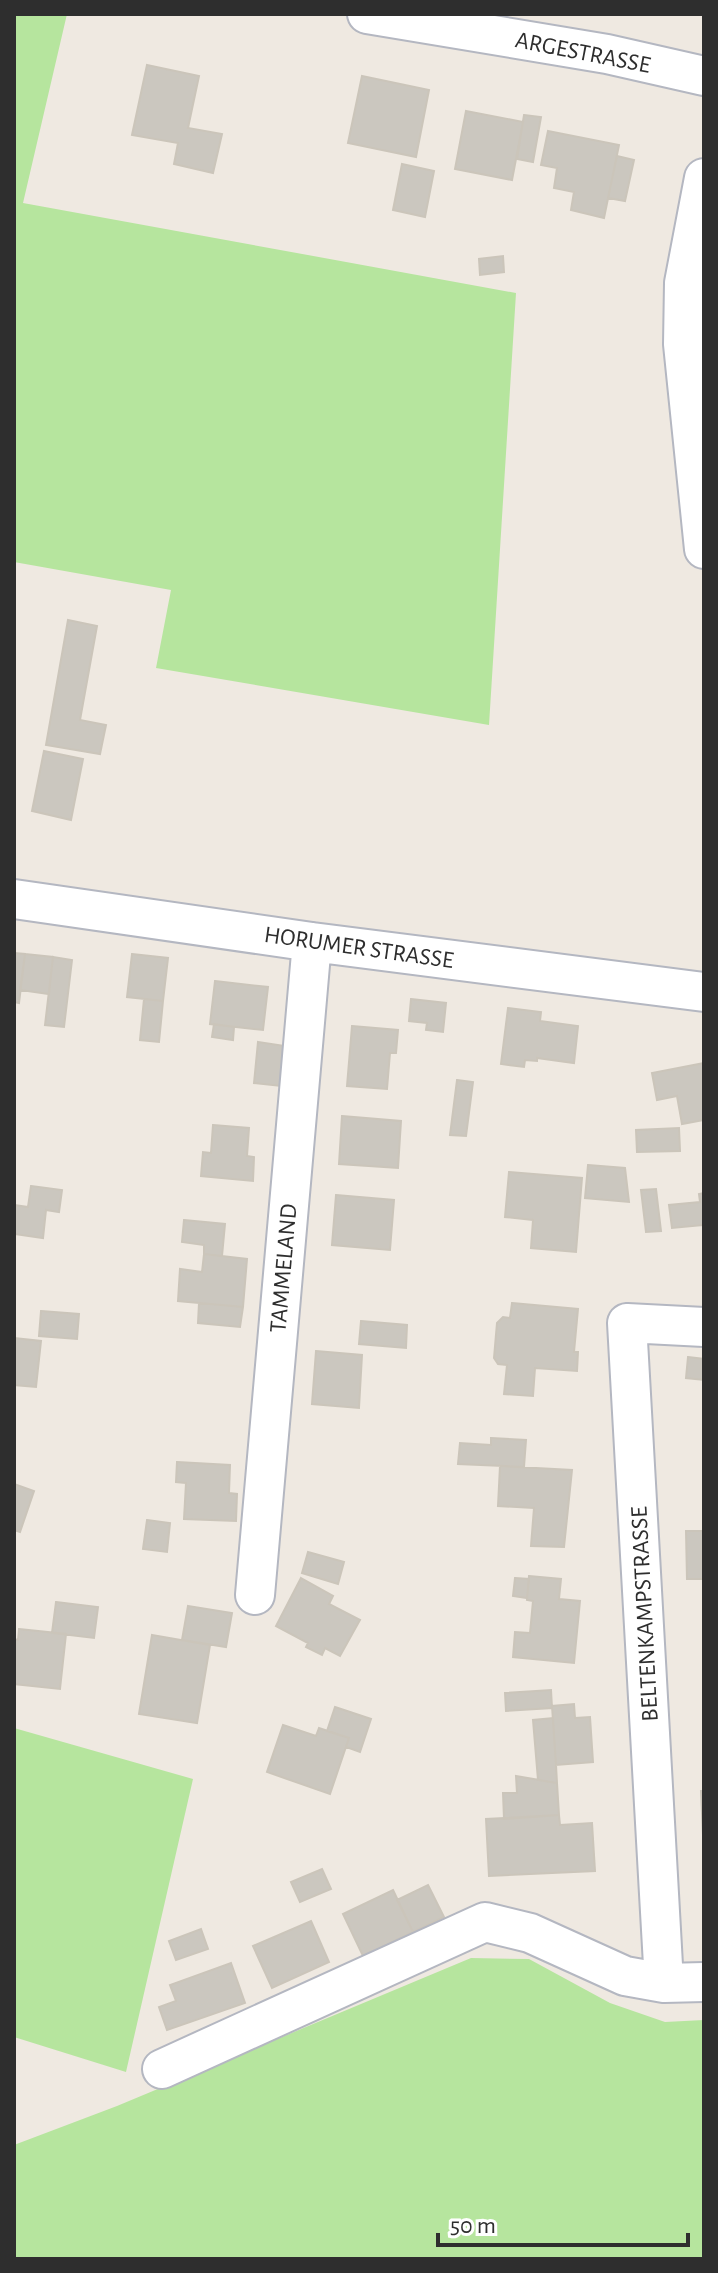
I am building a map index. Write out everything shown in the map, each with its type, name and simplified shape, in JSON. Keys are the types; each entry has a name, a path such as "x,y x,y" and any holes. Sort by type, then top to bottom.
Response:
{"street":[{"name":"ARGESTRASSE","path":"367,14 607,54 704,76"},
{"path":"704,178 694,285 683,344 704,549"},
{"name":"HORUMER STRASSE","path":"14,899 312,942 704,992"},
{"name":"TAMMELAND","path":"255,1595 312,942"},
{"name":"BELTENKAMPSTRASSE","path":"664,1983 627,1323 704,1327"},
{"path":"162,2069 485,1922 530,1933 625,1976 664,1983 704,1982"}],"green space":[{"path":"14,14 67,14 23,203 516,293 489,725 156,668 171,590 14,562"},
{"path":"14,1728 193,1779 126,2072 14,2037"},
{"path":"471,1958 529,1959 610,2003 665,2022 704,2020 704,2259 14,2259 14,2145 117,2106"}],"building":[{"path":"147,65 199,76 188,128 222,134 213,173 174,164 178,143 132,135"},
{"path":"362,76 429,90 416,157 348,143"},
{"path":"466,111 523,122 512,180 455,169"},
{"path":"524,115 541,117 533,162 517,159"},
{"path":"548,131 619,145 604,218 571,210 574,192 554,188 557,168 541,165"},
{"path":"617,156 634,160 625,201 608,198"},
{"path":"402,164 434,171 425,217 393,210"},
{"path":"503,256 504,272 480,275 479,259"},
{"path":"68,620 97,626 80,720 106,725 100,754 46,745"},
{"path":"44,751 83,759 71,820 32,811"},
{"path":"14,953 25,954 19,1003 14,1002"},
{"path":"25,954 53,957 49,994 20,990"},
{"path":"132,954 168,958 163,1001 127,997"},
{"path":"53,957 72,960 64,1027 45,1025"},
{"path":"215,981 268,987 263,1030 210,1024"},
{"path":"144,999 163,1001 159,1042 140,1040"},
{"path":"411,999 446,1003 443,1032 426,1030 427,1023 409,1021"},
{"path":"508,1008 541,1012 540,1021 578,1026 574,1063 537,1058 537,1061 525,1060 524,1067 501,1064"},
{"path":"214,1024 234,1027 233,1040 212,1037"},
{"path":"352,1026 398,1030 396,1053 390,1053 387,1089 347,1086"},
{"path":"258,1042 285,1046 281,1086 254,1083"},
{"path":"704,1063 704,1120 682,1124 677,1096 657,1100 652,1073"},
{"path":"457,1080 473,1082 466,1136 450,1135"},
{"path":"342,1116 401,1121 398,1168 339,1164"},
{"path":"213,1125 249,1128 247,1156 254,1157 253,1181 201,1176 203,1152 211,1153"},
{"path":"679,1128 680,1151 637,1152 636,1130"},
{"path":"588,1165 625,1168 629,1202 585,1198"},
{"path":"509,1172 582,1178 576,1252 531,1248 533,1220 505,1217"},
{"path":"31,1186 62,1190 59,1212 46,1210 43,1238 14,1234 14,1205 28,1207"},
{"path":"656,1189 661,1231 646,1232 641,1190"},
{"path":"704,1193 704,1236 703,1225 672,1228 669,1205 700,1202 699,1194"},
{"path":"336,1195 394,1200 390,1250 332,1245"},
{"path":"184,1220 225,1224 222,1256 204,1254 204,1245 182,1242"},
{"path":"204,1254 247,1259 243,1307 178,1301 180,1269 202,1272"},
{"path":"199,1303 243,1307 240,1327 198,1323"},
{"path":"512,1303 578,1309 574,1352 578,1352 577,1371 535,1368 533,1396 504,1394 507,1365 498,1364 494,1358 497,1323 503,1317 510,1318"},
{"path":"41,1311 79,1314 77,1339 39,1336"},
{"path":"361,1321 407,1325 406,1348 359,1344"},
{"path":"14,1338 41,1341 36,1387 14,1385"},
{"path":"316,1351 362,1355 359,1408 312,1404"},
{"path":"688,1357 704,1359 704,1380 686,1378"},
{"path":"491,1438 526,1440 524,1467 458,1464 460,1443 491,1445"},
{"path":"177,1462 230,1465 229,1493 237,1494 236,1521 184,1519 186,1483 176,1482"},
{"path":"500,1466 572,1470 564,1547 531,1546 534,1508 498,1506"},
{"path":"14,1484 34,1491 20,1532 14,1530"},
{"path":"147,1520 170,1523 167,1552 143,1549"},
{"path":"686,1531 704,1531 704,1579 687,1579"},
{"path":"308,1552 344,1562 338,1584 302,1573"},
{"path":"529,1576 561,1579 559,1599 580,1601 574,1663 513,1657 515,1632 530,1633 533,1601 527,1600"},
{"path":"301,1578 333,1596 329,1604 360,1620 340,1656 325,1648 322,1655 306,1647 308,1643 276,1626"},
{"path":"515,1578 529,1579 527,1598 513,1596"},
{"path":"56,1602 98,1607 94,1638 52,1633"},
{"path":"188,1606 232,1613 226,1647 182,1640"},
{"path":"19,1629 66,1634 60,1689 14,1684 14,1639 18,1640"},
{"path":"152,1635 210,1645 197,1723 139,1714"},
{"path":"551,1690 552,1708 506,1711 505,1693"},
{"path":"574,1704 575,1718 590,1717 593,1762 556,1765 552,1706"},
{"path":"335,1707 371,1719 360,1752 346,1747 349,1738 327,1731"},
{"path":"553,1718 557,1783 538,1780 533,1720"},
{"path":"283,1725 316,1736 319,1728 349,1738 330,1794 267,1772"},
{"path":"516,1776 557,1783 559,1815 504,1819 503,1793 517,1793"},
{"path":"701,1791 704,1791 704,1835 703,1835"},
{"path":"559,1815 560,1825 592,1823 595,1871 489,1876 486,1819"},
{"path":"322,1869 331,1889 300,1902 291,1882"},
{"path":"428,1885 444,1917 413,1932 397,1900"},
{"path":"393,1890 413,1932 363,1956 343,1914"},
{"path":"311,1921 329,1962 272,1988 253,1946"},
{"path":"201,1929 208,1949 176,1960 169,1941"},
{"path":"231,1963 245,2003 167,2030 159,2007 176,2001 170,1985"}]}
